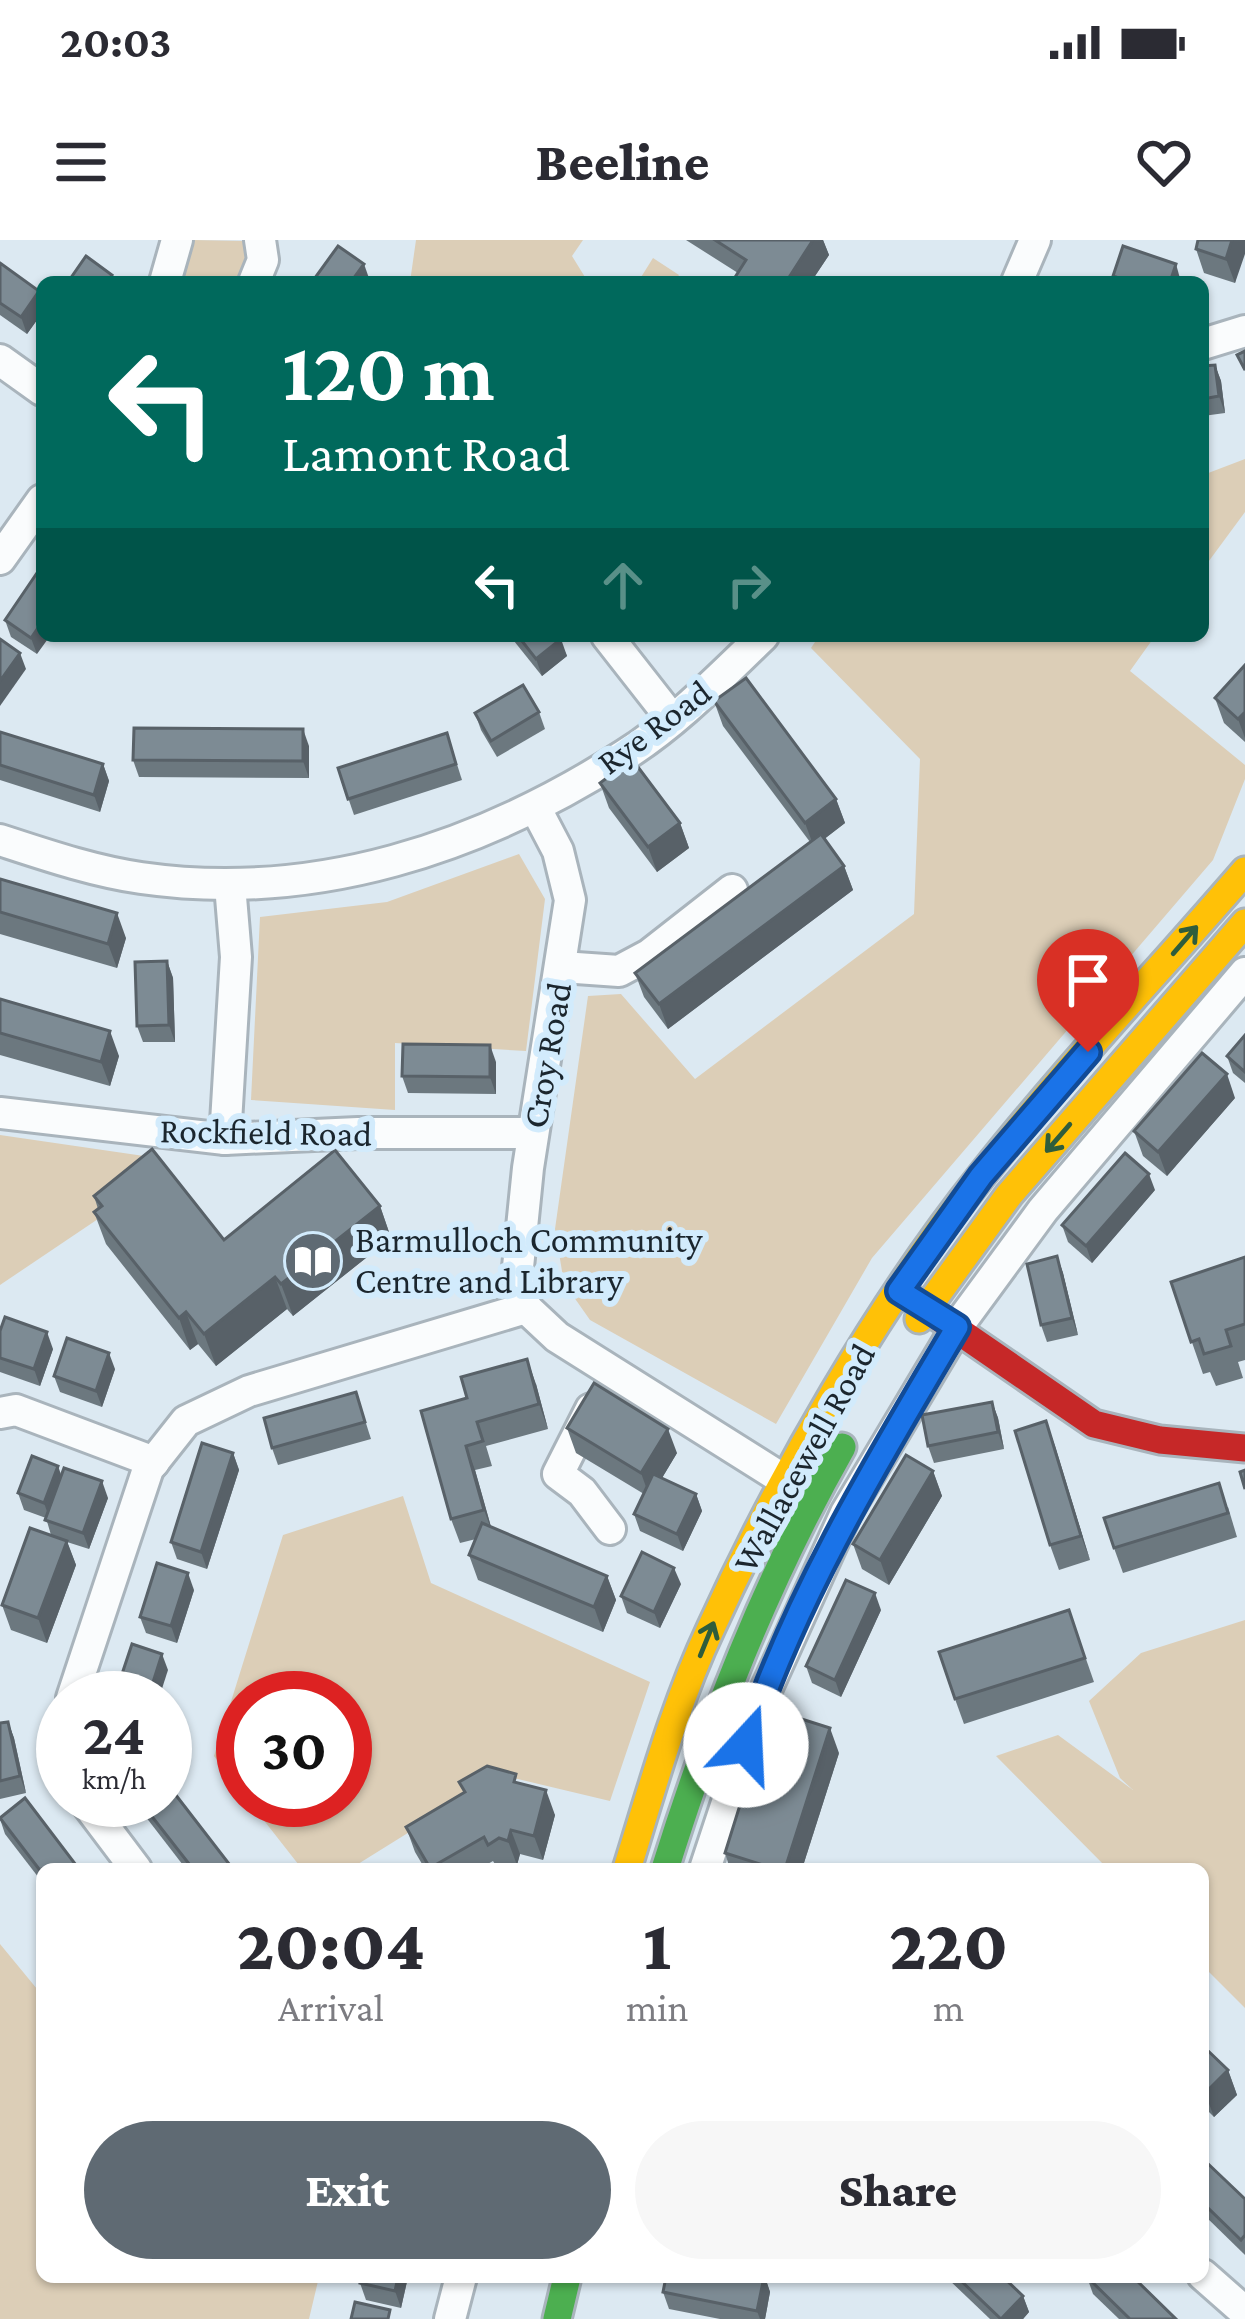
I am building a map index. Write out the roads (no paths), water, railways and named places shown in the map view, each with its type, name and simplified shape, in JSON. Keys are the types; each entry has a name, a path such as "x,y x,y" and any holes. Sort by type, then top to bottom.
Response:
{"street":[{"path":"167,276 177,240"},
{"path":"256,276 262,260 260,240"},
{"path":"1020,276 1035,240"},
{"path":"1209,342 1245,331"},
{"path":"0,360 36,386"},
{"path":"0,560 36,509"},
{"path":"612,642 672,719"},
{"name":"Rye Road","path":"0,840 140,878 230,885 298,882 389,863 474,837 628,754 756,642"},
{"name":"Croy Road","path":"526,1308 518,1277 533,1133 570,899 558,851 535,807"},
{"name":"Wallacewell Road","path":"629,1863 709,1631 798,1489 899,1291 981,1176 1245,871"},
{"path":"225,1138 236,957 230,885"},
{"path":"562,967 619,971 649,956 732,890"},
{"name":"Wallacewell Road","path":"904,1344 926,1306 1009,1196 1245,923"},
{"name":"Wallacewell Road","path":"707,1863 760,1703 846,1513 957,1327 1043,1210 1245,973"},
{"name":"Rockfield Road","path":"0,1113 225,1138 533,1133"},
{"path":"899,1291 957,1327 1084,1420 1195,1448 1245,1448"},
{"path":"81,1671 148,1469 186,1421 249,1391 526,1308 556,1336 798,1489"},
{"path":"610,1371 545,1479 582,1492 610,1529"},
{"path":"0,1413 16,1410 154,1462"},
{"name":"Wallacewell Road","path":"667,1863 798,1489 858,1420"},
{"path":"104,1827 131,1863"},
{"path":"1209,2280 1245,2312"},
{"path":"450,2319 459,2283"},
{"path":"530,2319 538,2283"},
{"path":"557,2319 566,2283"}],"place":[{"name":"Barmulloch Community Centre and Library","path":"313,1261"}]}
